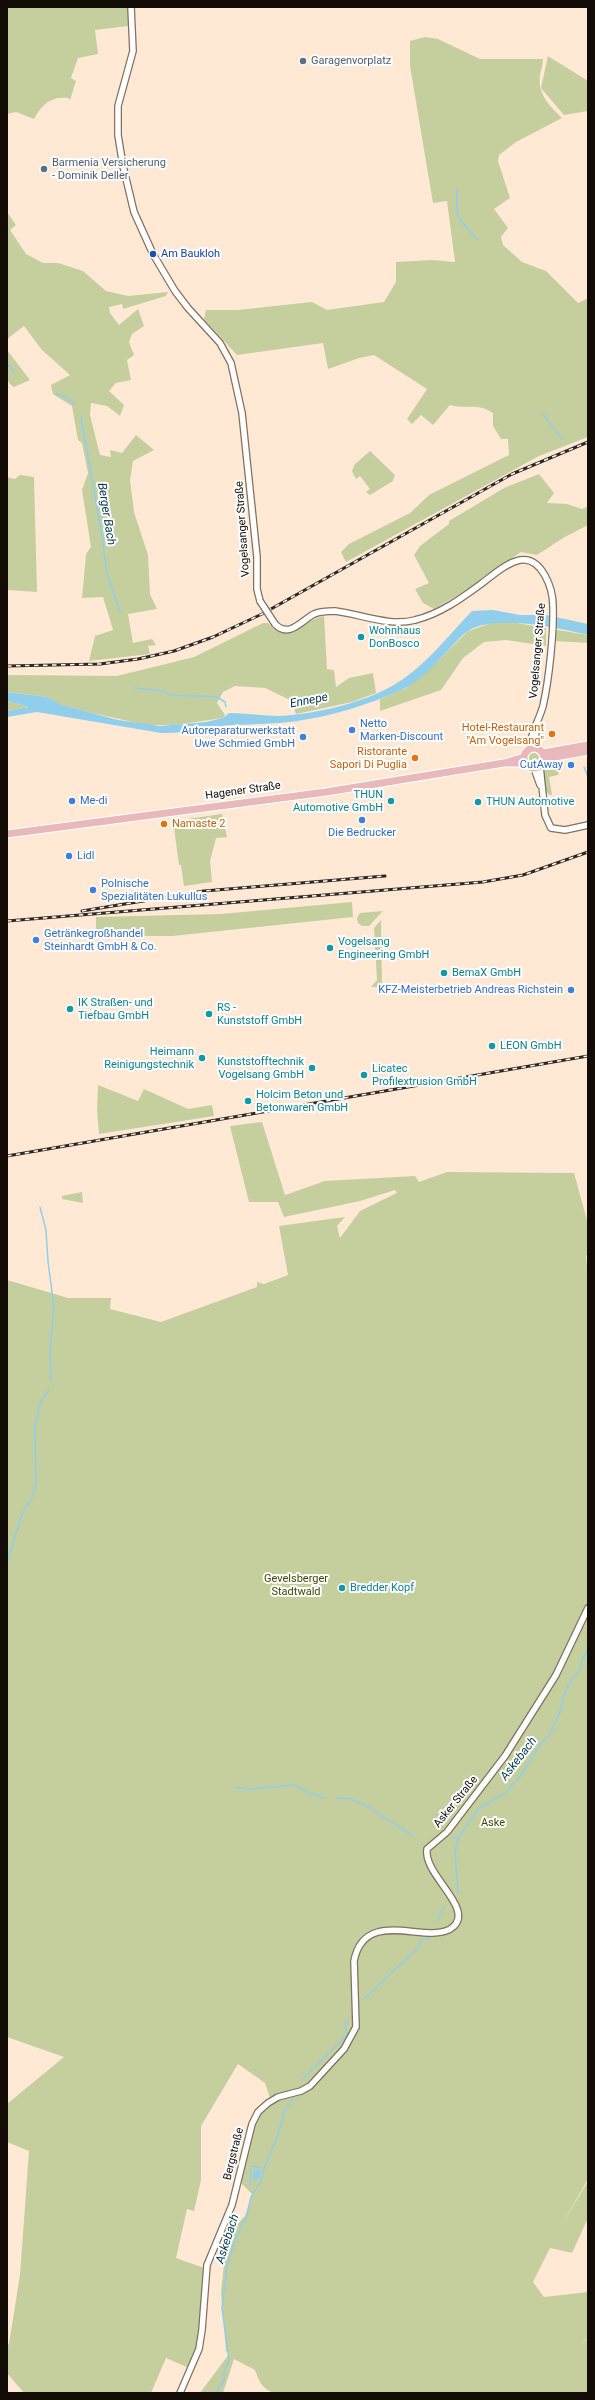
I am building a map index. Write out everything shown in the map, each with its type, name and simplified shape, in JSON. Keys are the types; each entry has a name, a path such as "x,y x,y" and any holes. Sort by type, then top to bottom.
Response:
{"main road":[{"path":"538,752 537,767 525,760 538,752 588,745"},
{"path":"538,752 588,751"},
{"name":"Hagener Straße","path":"7,834 326,792 525,760"}],"street":[{"name":"Vogelsanger Straße","path":"131,7 133,51 118,106 118,135 123,166 134,212 153,254 175,291 192,313 220,343 231,363 242,413 257,557 257,589 260,601 280,629 291,629 314,614 329,611 399,622 418,620 453,603 509,564 522,560 532,562 546,577 550,587 553,613 544,704 531,737 538,752"},
{"path":"537,767 546,820 551,828 565,830 588,825"},
{"name":"Asker Straße","path":"354,1961 356,1951 362,1943 383,1931 402,1929 441,1933 454,1926 459,1917 458,1908 428,1864 427,1850 429,1846 447,1832 505,1756 556,1675 588,1608"},
{"name":"Bergstraße","path":"180,2393 199,2349 202,2330 206,2265 232,2205 252,2124 258,2112 268,2103 278,2097 301,2091 310,2086 344,2049 356,2027 354,1961"}],"green space":[{"path":"7,7 129,7 128,26 95,30 98,54 78,58 71,78 76,81 70,100 68,98 57,98 48,102 40,109 34,119 16,112 7,114"},
{"path":"425,37 438,39 480,59 543,59 540,75 540,88 545,99 562,118 516,142 499,155 498,161 510,198 494,209 508,228 501,237 503,245 522,262 546,271 578,303 588,298 588,437 539,456 346,562 341,552 349,544 410,513 429,495 509,455 508,439 501,439 493,426 493,413 477,407 450,405 433,425 421,415 412,424 407,419 427,389 374,355 359,358 328,369 323,343 237,355 204,319 206,310 238,310 312,302 327,310 384,302 396,282 396,262 432,260 455,262 447,201 433,203 410,66 410,41"},
{"path":"548,56 588,81 588,111 564,115 541,88"},
{"path":"7,212 16,225 10,230 26,254 43,263 58,263 83,271 106,291 128,296 168,292 166,296 123,309 122,304 109,307 110,313 119,325 138,309 144,326 132,334 129,342 134,355 127,360 131,380 116,383 109,391 124,405 120,416 107,406 91,403 90,415 100,455 111,457 110,450 122,453 136,435 154,450 133,461 130,480 134,512 148,555 150,594 157,609 128,614 133,643 152,639 156,645 148,646 150,654 89,661 95,636 113,630 103,597 82,598 86,554 91,547 82,490 88,473 82,443 78,440 72,406 53,394 51,385 70,375 42,350 24,326 7,339"},
{"path":"7,350 30,380 14,387 8,381 6,371"},
{"path":"370,451 395,475 393,481 370,495 366,492 370,489 360,476 356,479 352,471 355,464"},
{"path":"539,474 554,493 547,503 567,504 582,509 588,506 588,525 563,538 537,555 521,552 465,591 434,609 423,603 415,589 429,583 414,555 420,546 449,524 449,521 504,488"},
{"path":"20,475 34,477 37,592 7,590 7,477 15,479"},
{"path":"324,616 327,669 334,670 336,687 349,678 373,673 376,693 352,702 296,714 292,701 265,688 235,686 223,692 217,703 225,715 223,718 174,725 146,725 62,705 48,697 7,692 7,675 117,676 194,657 263,623 268,623 283,632 290,632 316,618"},
{"path":"505,621 546,628 546,646 506,640 484,642 463,658 441,690 380,711 380,699 406,688 439,660 468,631 494,622"},
{"path":"558,630 588,635 588,643 554,641 555,632"},
{"path":"7,701 29,707 7,711"},
{"path":"532,753 536,753 538,754 538,762 532,763 529,760 529,756"},
{"path":"560,766 558,775 549,777 552,795 550,795 546,792 544,771 546,769"},
{"path":"222,814 227,837 216,838 210,861 212,882 184,886 181,865 179,865 173,821"},
{"path":"352,902 353,917 172,936 143,936 96,929 96,917 221,914"},
{"path":"383,911 369,926 362,926 358,923 357,918 360,913"},
{"path":"381,920 382,987 371,987 377,980 374,928"},
{"path":"98,1085 138,1101 144,1089 188,1109 212,1105 214,1116 99,1134 97,1110"},
{"name":"Gevelsberger Stadtwald","path":"262,1122 285,1195 325,1181 415,1176 419,1182 447,1172 574,1173 588,1224 588,1253 586,1256 588,1276 588,2179 560,2228 588,2181 588,2218 572,2253 550,2248 533,2282 544,2297 588,2292 588,2338 580,2345 588,2339 588,2393 274,2393 262,2384 255,2370 234,2359 223,2393 200,2393 229,2354 226,2351 221,2292 224,2264 232,2230 245,2216 252,2194 238,2180 254,2125 270,2098 265,2083 238,2064 201,2126 201,2180 194,2211 187,2209 176,2258 204,2268 203,2306 200,2331 194,2356 189,2368 166,2358 151,2393 24,2393 7,2373 7,2345 9,2344 20,2275 29,2151 7,2142 7,2104 64,2057 7,2037 7,1280 68,1298 111,1298 110,1309 161,1322 257,1287 257,1282 264,1284 288,1275 279,1226 345,1217 337,1226 340,1238 360,1211 397,1193 395,1190 360,1201 284,1217 278,1202 249,1202 230,1126"},
{"path":"82,1192 83,1203 62,1199 62,1196"}],"water":[{"path":"493,610 520,615 546,615 588,624 588,635 524,624 489,624 475,627 464,634 426,673 399,691 349,709 297,721 224,726 161,733 37,712 7,717 7,711 29,707 7,701 7,692 48,697 62,705 118,720 160,726 206,722 223,718 229,713 280,716 325,710 371,696 397,683 427,659 472,611"},
{"path":"255,2169 261,2171 260,2177 254,2181 253,2174"}],"waterway":[{"path":"457,188 457,212 460,220 478,240"},
{"name":"Berger Bach","path":"7,363 14,372"},
{"name":"Berger Bach","path":"56,394 66,397 74,404"},
{"path":"543,414 562,439"},
{"name":"Berger Bach","path":"81,417 102,536 107,574 120,612"},
{"name":"Berger Bach","path":"135,688 164,691 171,695 217,697 225,702 226,707"},
{"name":"Askebach","path":"584,767 588,777"},
{"path":"40,1207 46,1230 54,1308 50,1349 51,1380"},
{"path":"7,1562 22,1515 33,1495 36,1484 35,1426 41,1401 49,1390"},
{"name":"Askebach","path":"458,1893 455,1852 459,1837 478,1809 505,1793 521,1775 542,1742 549,1736 560,1712 565,1692 573,1677 580,1671 582,1660 588,1650"},
{"path":"235,1787 248,1789 295,1785 310,1794 325,1798"},
{"path":"337,1798 346,1798 356,1801 414,1836"},
{"name":"Askebach","path":"452,1838 458,1837"},
{"name":"Askebach","path":"437,1921 444,1906"},
{"name":"Askebach","path":"364,1999 419,1947 421,1940 430,1938"},
{"name":"Askebach","path":"302,2080 347,2035 345,2024 348,2020"},
{"name":"Askebach","path":"216,2393 224,2380 224,2372 229,2360 222,2308 227,2266 235,2240 247,2215 251,2197 261,2182 264,2168 276,2141 285,2110 294,2097"},
{"path":"250,2185 251,2166 264,2168"}],"railway":[{"path":"7,666 100,664 138,659 174,651 213,637 262,614 512,474 588,442"},
{"path":"7,921 483,882 523,875 588,852"},
{"path":"82,911 204,891 385,876"},
{"path":"7,1156 588,1056"}],"place":[{"name":"Garagenvorplatz","path":"303,61"},
{"name":"Barmenia Versicherung - Dominik Deller","path":"44,169"},
{"name":"Am Baukloh","path":"153,254"},
{"name":"Wohnhaus DonBosco","path":"361,637"},
{"name":"Netto Marken-Discount","path":"352,730"},
{"name":"Hotel-Restaurant \"Am Vogelsang\"","path":"552,734"},
{"name":"Autoreparaturwerkstatt Uwe Schmied GmbH","path":"303,737"},
{"name":"Ristorante Sapori Di Puglia","path":"415,758"},
{"name":"CutAway","path":"571,765"},
{"name":"Me-di","path":"72,801"},
{"name":"THUN Automotive GmbH","path":"391,801"},
{"name":"THUN Automotive","path":"478,802"},
{"name":"Die Bedrucker","path":"362,820"},
{"name":"Namaste 2","path":"164,824"},
{"name":"Lidl","path":"69,856"},
{"name":"Polnische Spezialitäten Lukullus","path":"93,890"},
{"name":"Getränkegroßhandel Steinhardt GmbH & Co.","path":"36,940"},
{"name":"Vogelsang Engineering GmbH","path":"330,948"},
{"name":"BemaX GmbH","path":"444,973"},
{"name":"KFZ-Meisterbetrieb Andreas Richstein","path":"571,990"},
{"name":"IK Straßen- und Tiefbau GmbH","path":"70,1009"},
{"name":"RS - Kunststoff GmbH","path":"209,1014"},
{"name":"LEON GmbH","path":"492,1046"},
{"name":"Heimann Reinigungstechnik","path":"202,1058"},
{"name":"Kunststofftechnik Vogelsang GmbH","path":"312,1068"},
{"name":"Licatec Profilextrusion GmbH","path":"364,1075"},
{"name":"Holcim Beton und Betonwaren GmbH","path":"248,1101"},
{"name":"Bredder Kopf","path":"342,1588"}],"water label":[{"name":"Ennepe","path":"309,701"}],"park label":[{"name":"Aske","path":"493,1823"}]}
